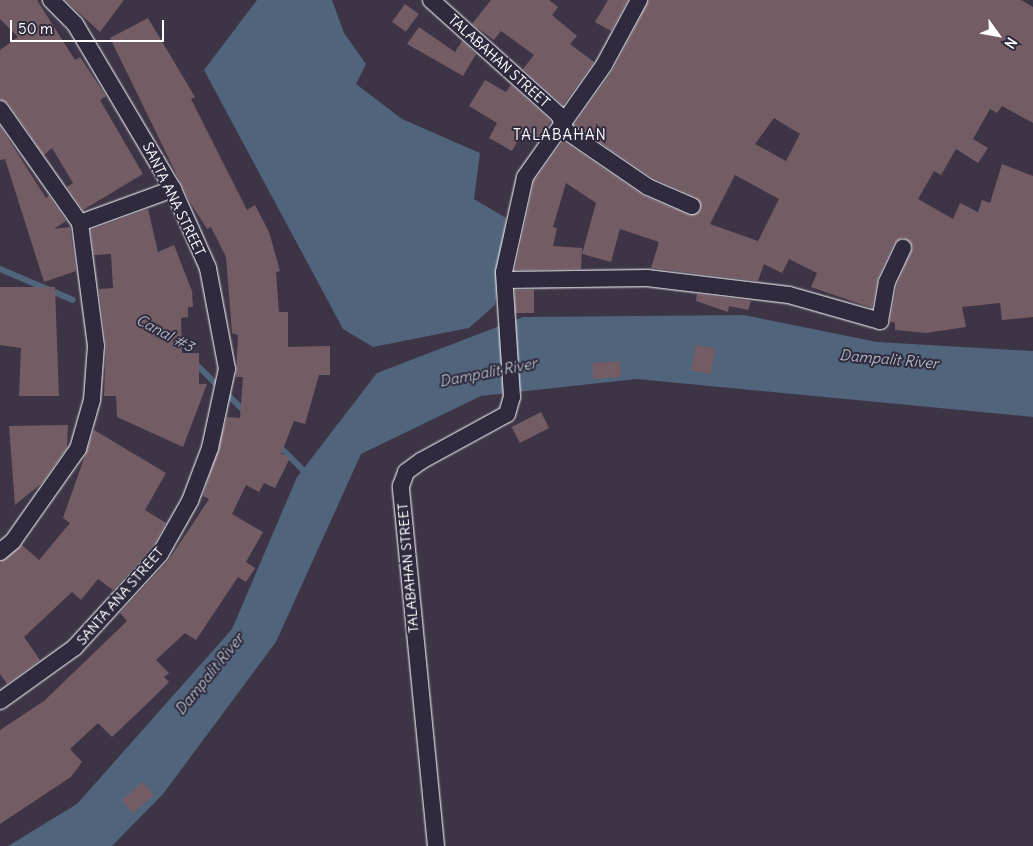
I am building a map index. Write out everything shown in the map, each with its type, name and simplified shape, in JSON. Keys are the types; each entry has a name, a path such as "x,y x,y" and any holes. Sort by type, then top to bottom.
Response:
{"street":[{"name":"SANTA ANA STREET","path":"0,700 74,648 160,554 190,501 210,448 227,369 208,268 173,189 75,24 51,0"},
{"name":"TALABAHAN STREET","path":"431,0 559,114 562,124"},
{"name":"TALABAHAN STREET","path":"436,846 401,486 406,472 420,461 507,414 512,390 504,280 525,177 604,66 639,0"},
{"path":"0,109 80,223 96,346 92,400 78,448 13,541 0,552"},
{"path":"562,124 566,131 648,187 692,206"},
{"path":"80,223 173,189"},
{"path":"504,280 647,278 789,295 880,320 887,282 903,247"}],"water":[{"path":"257,0 332,0 344,33 366,64 356,84 402,119 480,153 474,199 506,218 495,305 469,328 373,347 343,329 204,70"},
{"name":"Dampalit River","path":"744,315 877,342 1033,351 1033,417 637,379 481,396 361,454 276,642 163,794 112,846 8,846 77,804 232,629 297,477 377,373 523,317"}],"building":[{"path":"0,0 37,0 75,60 80,57 106,96 100,100 143,174 83,210 67,187 73,183 52,148 44,155 8,103 0,99 0,50 18,37 0,19"},
{"path":"65,0 124,0 100,32"},
{"path":"491,0 549,0 558,7 552,15 577,36 570,44 594,62 563,105 523,69 534,55 501,31 494,40 472,24"},
{"path":"608,0 628,0 611,31 595,22"},
{"path":"649,0 1021,0 1033,7 1033,123 1002,106 997,113 990,109 973,139 988,148 978,163 956,149 941,175 934,171 918,199 953,219 960,203 978,212 982,200 990,203 1002,164 1033,176 1033,317 1002,320 1000,303 962,307 966,327 926,333 895,330 895,323 890,321 897,285 913,247 903,237 894,243 878,278 872,308 811,287 817,273 789,259 782,273 764,264 758,281 651,268 659,242 620,229 611,262 582,254 596,203 566,183 553,227 557,228 553,246 582,248 581,269 515,270 534,181 563,141 644,196 689,215 701,210 696,197 653,178 574,125 613,70","holes":["774,118 800,134 786,161 755,144","735,175 779,199 758,241 710,224"]},
{"path":"405,4 419,14 406,32 392,22"},
{"path":"148,18 195,97 191,99 247,210 255,205 269,232 280,271 276,272 279,312 288,312 288,347 330,346 330,375 319,375 305,424 294,421 281,454 290,458 275,488 264,483 259,492 246,485 232,514 263,532 246,562 255,568 246,582 238,577 196,640 185,633 156,660 169,673 164,677 169,682 152,699 112,737 98,723 70,749 82,762 71,777 0,824 0,730 44,701 127,621 120,613 168,561 209,499 203,496 227,417 240,418 243,377 236,377 238,335 232,333 226,257 211,227 207,229 190,202 110,38"},
{"path":"419,27 455,52 462,41 476,54 463,76 407,44"},
{"path":"485,80 506,92 511,85 551,121 537,143 523,131 512,151 489,138 497,123 469,106"},
{"path":"0,126 46,198 49,196 66,221 54,229 70,227 76,271 44,282 5,159 0,160"},
{"path":"148,209 158,252 174,245 192,291 193,307 188,307 188,317 181,318 182,353 199,353 199,384 207,384 183,447 117,417 116,396 104,396 106,345 99,289 113,288 111,254 94,255 91,230"},
{"path":"0,287 55,287 59,396 19,396 21,348 0,345"},
{"path":"515,290 534,290 534,313 515,313"},
{"path":"697,294 751,301 748,310 729,306 728,312 696,301"},
{"path":"696,345 716,349 711,374 691,371"},
{"path":"620,361 621,377 593,379 592,363"},
{"path":"541,412 549,428 520,443 512,427"},
{"path":"68,425 67,448 42,483 15,505 9,426"},
{"path":"94,430 166,473 145,510 166,523 152,548 113,590 98,579 81,600 72,592 24,637 40,660 7,684 0,674 0,562 22,545 39,560 70,523 63,518"},
{"path":"143,782 154,795 132,813 122,800"}],"waterway":[{"name":"Canal #3","path":"0,269 73,300"},
{"name":"Canal #3","path":"194,362 217,385"},
{"name":"Canal #3","path":"227,394 245,412"},
{"name":"Canal #3","path":"277,444 309,476"}],"district":[{"name":"TALABAHAN","path":"560,135"}]}
